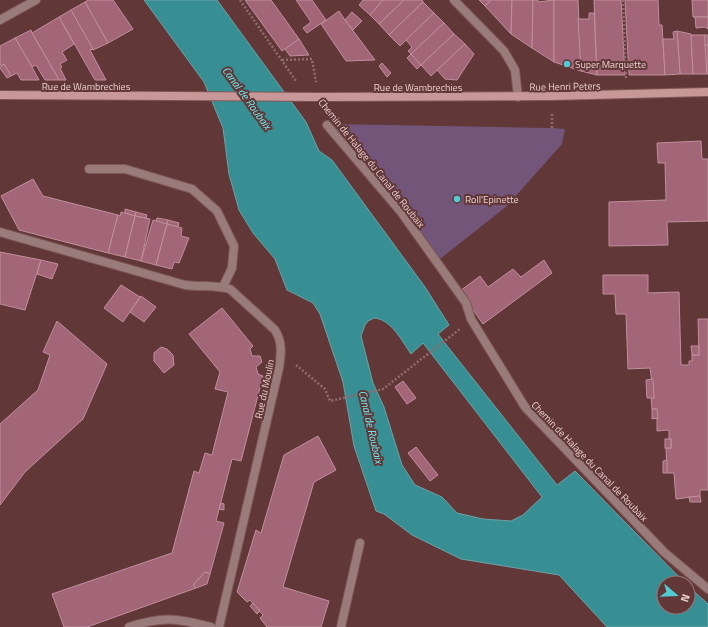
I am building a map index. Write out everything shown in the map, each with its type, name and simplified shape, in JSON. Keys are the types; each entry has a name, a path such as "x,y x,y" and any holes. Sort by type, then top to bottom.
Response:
{"main road":[{"name":"Rue Henri Peters","path":"518,96 626,95 708,92"},
{"name":"Rue de Wambrechies","path":"0,95 318,97 518,96"}],"street":[{"path":"0,20 36,0"},
{"name":"Rue Henri Peters","path":"454,0 504,51 515,70 518,96"},
{"name":"Chemin de Halage du Canal de Roubaix","path":"327,125 401,212 466,303 471,319 525,406 664,552 708,589"},
{"path":"0,232 185,285 200,287 223,287 232,268 234,246 217,211 192,189 124,169 89,169"},
{"name":"Rue du Moulin","path":"219,627 282,353 281,345 275,330 241,298 230,289 223,287"},
{"path":"341,627 360,543"},
{"path":"129,627 148,621 171,618 210,627"}],"path":[{"path":"240,0 300,86"},
{"path":"623,0 626,95"},
{"path":"282,60 312,59 318,97"},
{"path":"282,353 325,389 330,401 343,400 383,389 447,340"}],"shaded area":[{"path":"332,124 565,129 562,144 507,206 440,259"}],"water":[{"name":"Canal de Roubaix","path":"144,0 217,0 306,122 319,151 332,160 425,287 449,325 438,334 557,485 575,471 677,575 656,575 656,615 696,615 696,593 708,604 708,627 607,627 559,575 461,559 412,535 384,514 376,511 354,446 343,382 320,314 313,303 287,290 275,259 253,233 239,210 229,174 223,128 204,82","holes":["374,318 386,322 400,337 411,354 423,343 542,497 523,515 511,521 483,519 457,513 442,497 415,485 402,465 384,407 373,383 361,336 368,321"]}],"building":[{"path":"88,0 113,0 133,29 108,43 85,2"},
{"path":"245,0 271,0 299,39 282,51"},
{"path":"296,0 312,0 326,20 307,33 303,28 311,22"},
{"path":"363,0 383,0 370,15 359,5"},
{"path":"383,0 404,0 379,24 370,15"},
{"path":"404,0 422,0 423,2 389,35 379,24"},
{"path":"479,0 491,0 485,6"},
{"path":"491,0 512,0 511,34 485,6"},
{"path":"512,0 533,0 532,48 511,34"},
{"path":"533,0 538,0 538,2 554,0 554,62 532,48"},
{"path":"554,0 578,0 581,71 554,62"},
{"path":"594,0 621,0 625,75 597,75"},
{"path":"625,0 658,0 659,25 662,25 665,75 629,75"},
{"path":"692,0 708,0 708,17 693,17"},
{"path":"85,2 108,43 93,50 71,10"},
{"path":"423,2 434,13 400,46 389,35"},
{"path":"71,10 93,49 90,50 106,80 95,80 59,17"},
{"path":"339,11 375,60 346,61 321,24"},
{"path":"352,12 362,21 353,30 345,20"},
{"path":"434,13 444,23 411,54 408,51 412,47 406,40"},
{"path":"589,13 594,13 597,75 581,71 578,19 589,19"},
{"path":"59,17 74,44 62,52 67,60 60,64 62,67 60,68 66,80 59,80 32,33"},
{"path":"695,17 708,17 708,29 705,27 696,28"},
{"path":"444,23 454,34 421,65 411,54"},
{"path":"31,30 59,80 45,80 36,65 32,67 15,38"},
{"path":"677,31 691,34 693,74 680,74"},
{"path":"677,31 680,74 665,75 663,39 674,39 673,32"},
{"path":"454,34 465,44 431,76 421,65"},
{"path":"691,35 705,35 707,74 693,74"},
{"path":"705,35 708,35 708,45 705,45"},
{"path":"15,38 39,80 21,80 17,73 11,76 4,64 0,66 0,46"},
{"path":"299,39 309,55 290,56 285,49"},
{"path":"465,44 474,54 457,80 445,79 437,70"},
{"path":"705,45 708,45 708,74 707,74"},
{"path":"411,54 421,65 417,69 407,58"},
{"path":"382,63 391,73 387,77 379,66"},
{"path":"4,64 11,76 7,78 0,68"},
{"path":"701,141 702,159 708,159 708,221 667,222 668,245 609,246 609,202 666,200 665,163 658,163 657,143"},
{"path":"33,179 43,196 118,215 108,253 19,230 1,196"},
{"path":"125,209 136,212 135,216 125,213"},
{"path":"121,212 135,216 125,257 108,253 118,215 120,216"},
{"path":"136,212 147,215 146,218 135,216"},
{"path":"135,216 150,219 141,261 125,257"},
{"path":"157,218 168,220 167,224 156,221"},
{"path":"153,220 167,224 156,265 141,261"},
{"path":"168,220 179,223 178,227 167,224"},
{"path":"167,224 182,228 181,236 189,238 179,263 174,262 172,269 156,265"},
{"path":"0,252 41,260 25,310 0,304"},
{"path":"41,260 58,264 52,279 37,274"},
{"path":"544,260 552,273 483,324 460,291 480,276 488,287 513,269 521,277"},
{"path":"603,275 648,275 648,293 679,292 681,365 689,365 689,361 692,361 692,355 699,355 698,319 708,319 708,490 700,490 700,496 676,499 674,473 667,473 666,448 671,448 671,439 669,439 669,430 657,431 657,409 652,409 651,398 654,398 650,368 628,369 626,314 616,314 615,294 603,294"},
{"path":"121,285 140,297 123,322 104,308"},
{"path":"141,296 156,307 144,322 130,312"},
{"path":"222,308 253,346 250,349 252,356 260,356 262,362 256,367 258,374 263,376 241,461 232,459 216,521 224,523 210,574 205,572 193,585 196,588 87,627 64,627 52,594 172,553 194,471 199,473 205,453 212,455 228,392 215,389 220,372 189,334"},
{"path":"57,321 107,364 83,419 25,472 0,505 0,424 38,390 50,355 43,352"},
{"path":"691,346 699,346 699,355 692,355"},
{"path":"161,347 167,349 173,355 174,365 164,373 154,361 154,353"},
{"path":"653,379 654,398 647,398 646,380"},
{"path":"403,381 416,398 407,404 395,387"},
{"path":"535,404 540,411 535,415 530,409"},
{"path":"652,409 657,409 658,418 652,419"},
{"path":"318,436 336,470 314,482 283,587 329,601 321,627 267,627 260,618 263,615 250,600 247,602 237,592 256,530 261,533 284,455"},
{"path":"665,439 671,439 671,448 665,448"},
{"path":"416,447 438,475 430,481 408,453"},
{"path":"667,460 667,473 663,473 663,461"},
{"path":"700,496 701,502 690,502 689,497"},
{"path":"221,503 224,504 224,510 219,509"},
{"path":"205,572 210,574 207,584 196,588 193,585"},
{"path":"253,603 260,611 257,614 250,606"}],"place":[{"name":"Super Marquette","path":"567,64"},
{"name":"Roll'Epinette","path":"457,199"}]}
